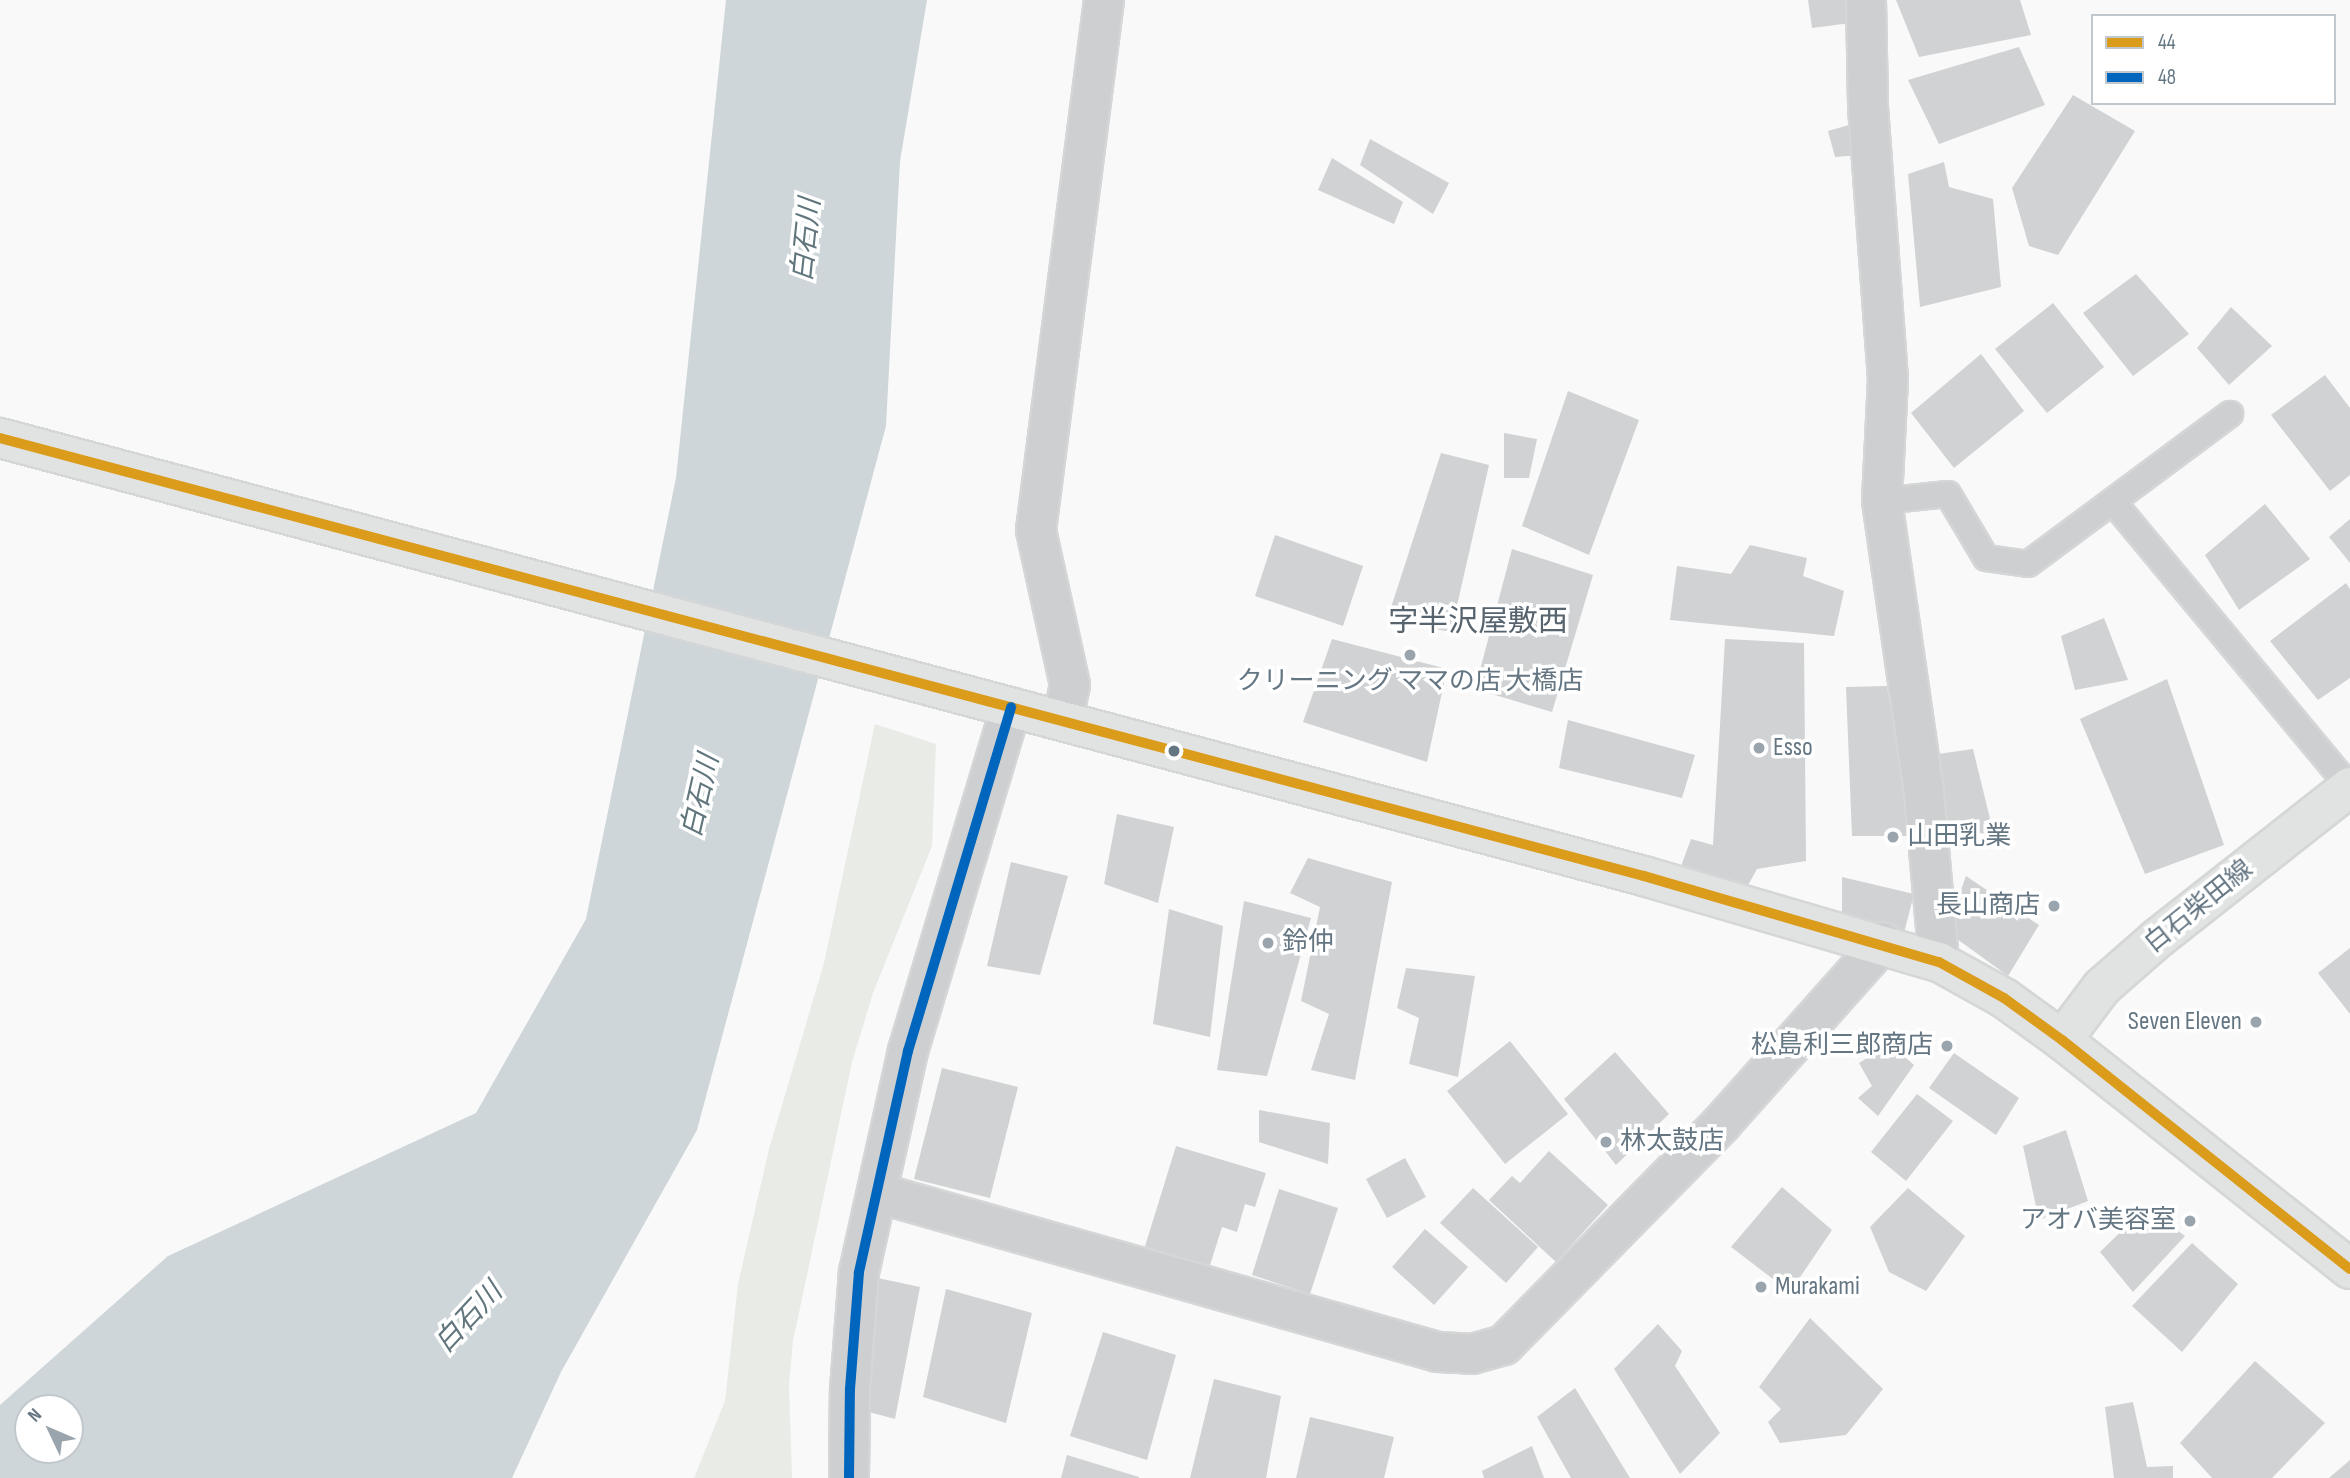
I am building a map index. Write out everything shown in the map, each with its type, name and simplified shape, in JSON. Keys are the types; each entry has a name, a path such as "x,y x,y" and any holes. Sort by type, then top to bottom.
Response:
{"main road":[{"path":"0,438 1063,720 1882,942 1939,962 2004,998 2062,1040 2350,1269"},
{"name":"白石柴田線","path":"2062,1040 2102,987 2148,946 2350,787"}],"street":[{"path":"1063,720 1070,685 1035,530 1104,0"},
{"path":"1866,0 1868,107 1888,379 1882,500 1924,793 1939,962"},
{"path":"849,1478 850,1389 859,1272 908,1051 1012,707"},
{"path":"878,1193 1438,1352 1472,1353 1504,1345 1731,1113 1882,942"}],"lane":[{"path":"1882,500 1948,494 1986,558 2028,564 2230,414"},
{"path":"2113,502 2350,787"}],"shaded area":[{"path":"875,724 936,744 932,846 873,993 852,1062 793,1341 789,1385 792,1478 694,1478 725,1401 738,1284 769,1149 824,963"}],"water":[{"name":"白石川","path":"726,0 927,0 900,161 886,426 697,1130 561,1372 512,1478 0,1478 0,1405 168,1256 476,1113 586,919 676,478"}],"building":[{"path":"1808,0 1846,0 1851,23 1812,28"},
{"path":"1896,0 2020,0 2031,35 1919,57"},
{"path":"2019,47 2045,105 1939,144 1908,80"},
{"path":"2073,95 2135,131 2058,255 2029,246 2012,188"},
{"path":"1856,123 1860,155 1835,157 1828,131"},
{"path":"1370,139 1449,183 1433,214 1360,165"},
{"path":"1332,158 1403,202 1394,224 1318,190"},
{"path":"1944,162 1949,187 1993,199 2001,287 1920,307 1908,174"},
{"path":"2136,274 2189,334 2133,376 2083,313"},
{"path":"2053,303 2104,367 2047,413 1995,349"},
{"path":"2231,307 2272,346 2229,385 2197,348"},
{"path":"1981,354 2024,411 1954,468 1911,413"},
{"path":"2325,375 2350,408 2350,475 2330,491 2271,415"},
{"path":"1568,391 1639,420 1589,555 1522,526"},
{"path":"1504,433 1537,439 1529,478 1504,478"},
{"path":"1441,453 1489,465 1451,632 1387,620"},
{"path":"2265,504 2310,559 2239,610 2205,555"},
{"path":"2350,519 2350,563 2329,537"},
{"path":"1275,535 1363,566 1343,626 1255,596"},
{"path":"1750,545 1807,558 1803,576 1844,591 1834,636 1670,620 1677,566 1731,574"},
{"path":"1512,549 1593,575 1552,712 1475,689"},
{"path":"2346,583 2350,589 2350,678 2318,700 2270,641"},
{"path":"2104,618 2128,680 2075,690 2061,636"},
{"path":"1332,639 1447,669 1427,762 1303,722"},
{"path":"1725,639 1804,643 1806,861 1757,869 1741,898 1676,880 1691,839 1713,845"},
{"path":"2167,679 2224,845 2145,874 2080,719"},
{"path":"1887,686 1912,836 1852,836 1846,687"},
{"path":"1568,720 1695,755 1682,798 1559,768"},
{"path":"1973,749 1993,831 1949,841 1938,754"},
{"path":"1117,814 1174,827 1158,903 1104,884"},
{"path":"1308,858 1392,882 1355,1080 1311,1070 1329,1014 1301,1001 1320,907 1290,893"},
{"path":"1011,862 1068,876 1040,975 987,966"},
{"path":"1966,876 2039,925 2008,976 1946,931"},
{"path":"1842,877 1914,894 1903,937 1842,925"},
{"path":"1244,901 1311,918 1267,1076 1217,1070"},
{"path":"1169,909 1223,926 1210,1037 1153,1024"},
{"path":"2350,948 2350,1014 2318,973"},
{"path":"1406,968 1475,976 1458,1077 1409,1064 1419,1018 1397,1008"},
{"path":"1510,1041 1568,1114 1505,1164 1447,1091"},
{"path":"1890,1044 1914,1065 1878,1116 1858,1098 1872,1086 1859,1063"},
{"path":"1615,1052 1669,1114 1616,1165 1564,1099"},
{"path":"1954,1053 2019,1098 1996,1135 1929,1088"},
{"path":"942,1068 1018,1087 990,1198 914,1179"},
{"path":"1917,1094 1953,1121 1906,1181 1871,1152"},
{"path":"1259,1110 1330,1123 1328,1164 1259,1142"},
{"path":"2066,1130 2088,1201 2039,1220 2023,1146"},
{"path":"1176,1146 1266,1173 1255,1207 1245,1204 1237,1232 1222,1227 1207,1275 1142,1256"},
{"path":"1549,1151 1608,1205 1556,1262 1489,1200 1512,1176 1520,1183"},
{"path":"1405,1158 1426,1197 1387,1218 1366,1179"},
{"path":"1782,1187 1832,1230 1790,1292 1731,1247"},
{"path":"1473,1188 1538,1247 1506,1283 1440,1223"},
{"path":"1908,1188 1965,1236 1926,1291 1889,1272 1870,1227"},
{"path":"1279,1189 1338,1208 1310,1294 1252,1275"},
{"path":"2146,1207 2185,1236 2133,1292 2100,1252"},
{"path":"1425,1229 1468,1267 1434,1305 1392,1267"},
{"path":"2192,1243 2238,1284 2182,1352 2132,1306"},
{"path":"873,1277 920,1287 895,1419 858,1409"},
{"path":"946,1289 1032,1313 1006,1423 923,1397"},
{"path":"1810,1318 1883,1389 1846,1435 1780,1443 1768,1422 1781,1409 1759,1387"},
{"path":"1658,1324 1682,1351 1675,1366 1720,1433 1680,1474 1614,1369"},
{"path":"1103,1332 1176,1355 1147,1460 1070,1436"},
{"path":"2255,1361 2325,1423 2272,1478 2212,1478 2180,1443"},
{"path":"1214,1379 1281,1396 1266,1478 1190,1478"},
{"path":"1575,1388 1630,1478 1571,1478 1537,1417"},
{"path":"2133,1402 2147,1467 2173,1466 2173,1478 2114,1478 2105,1407"},
{"path":"1310,1417 1394,1437 1384,1478 1296,1478"},
{"path":"1532,1446 1544,1478 1484,1478 1482,1471"},
{"path":"1067,1455 1139,1477 1139,1478 1061,1478"},
{"path":"2350,1460 2350,1478 2329,1478"}],"transit line":[{"name":"44","path":"0,438 1644,876 1939,962 2004,998 2062,1040 2350,1269"},
{"name":"48","path":"849,1478 850,1389 859,1272 908,1051 1011,707"}],"place":[{"name":"クリーニング ママの店 大橋店","path":"1410,655"},
{"name":"Esso","path":"1759,748"},
{"name":"山田乳業","path":"1893,837"},
{"name":"長山商店","path":"2054,906"},
{"name":"鈴仲","path":"1268,943"},
{"name":"Seven Eleven","path":"2256,1022"},
{"name":"松島利三郎商店","path":"1947,1046"},
{"name":"林太鼓店","path":"1606,1142"},
{"name":"アオバ美容室","path":"2190,1221"},
{"name":"Murakami","path":"1761,1287"}],"district":[{"name":"字半沢屋敷西","path":"1478,622"}]}
